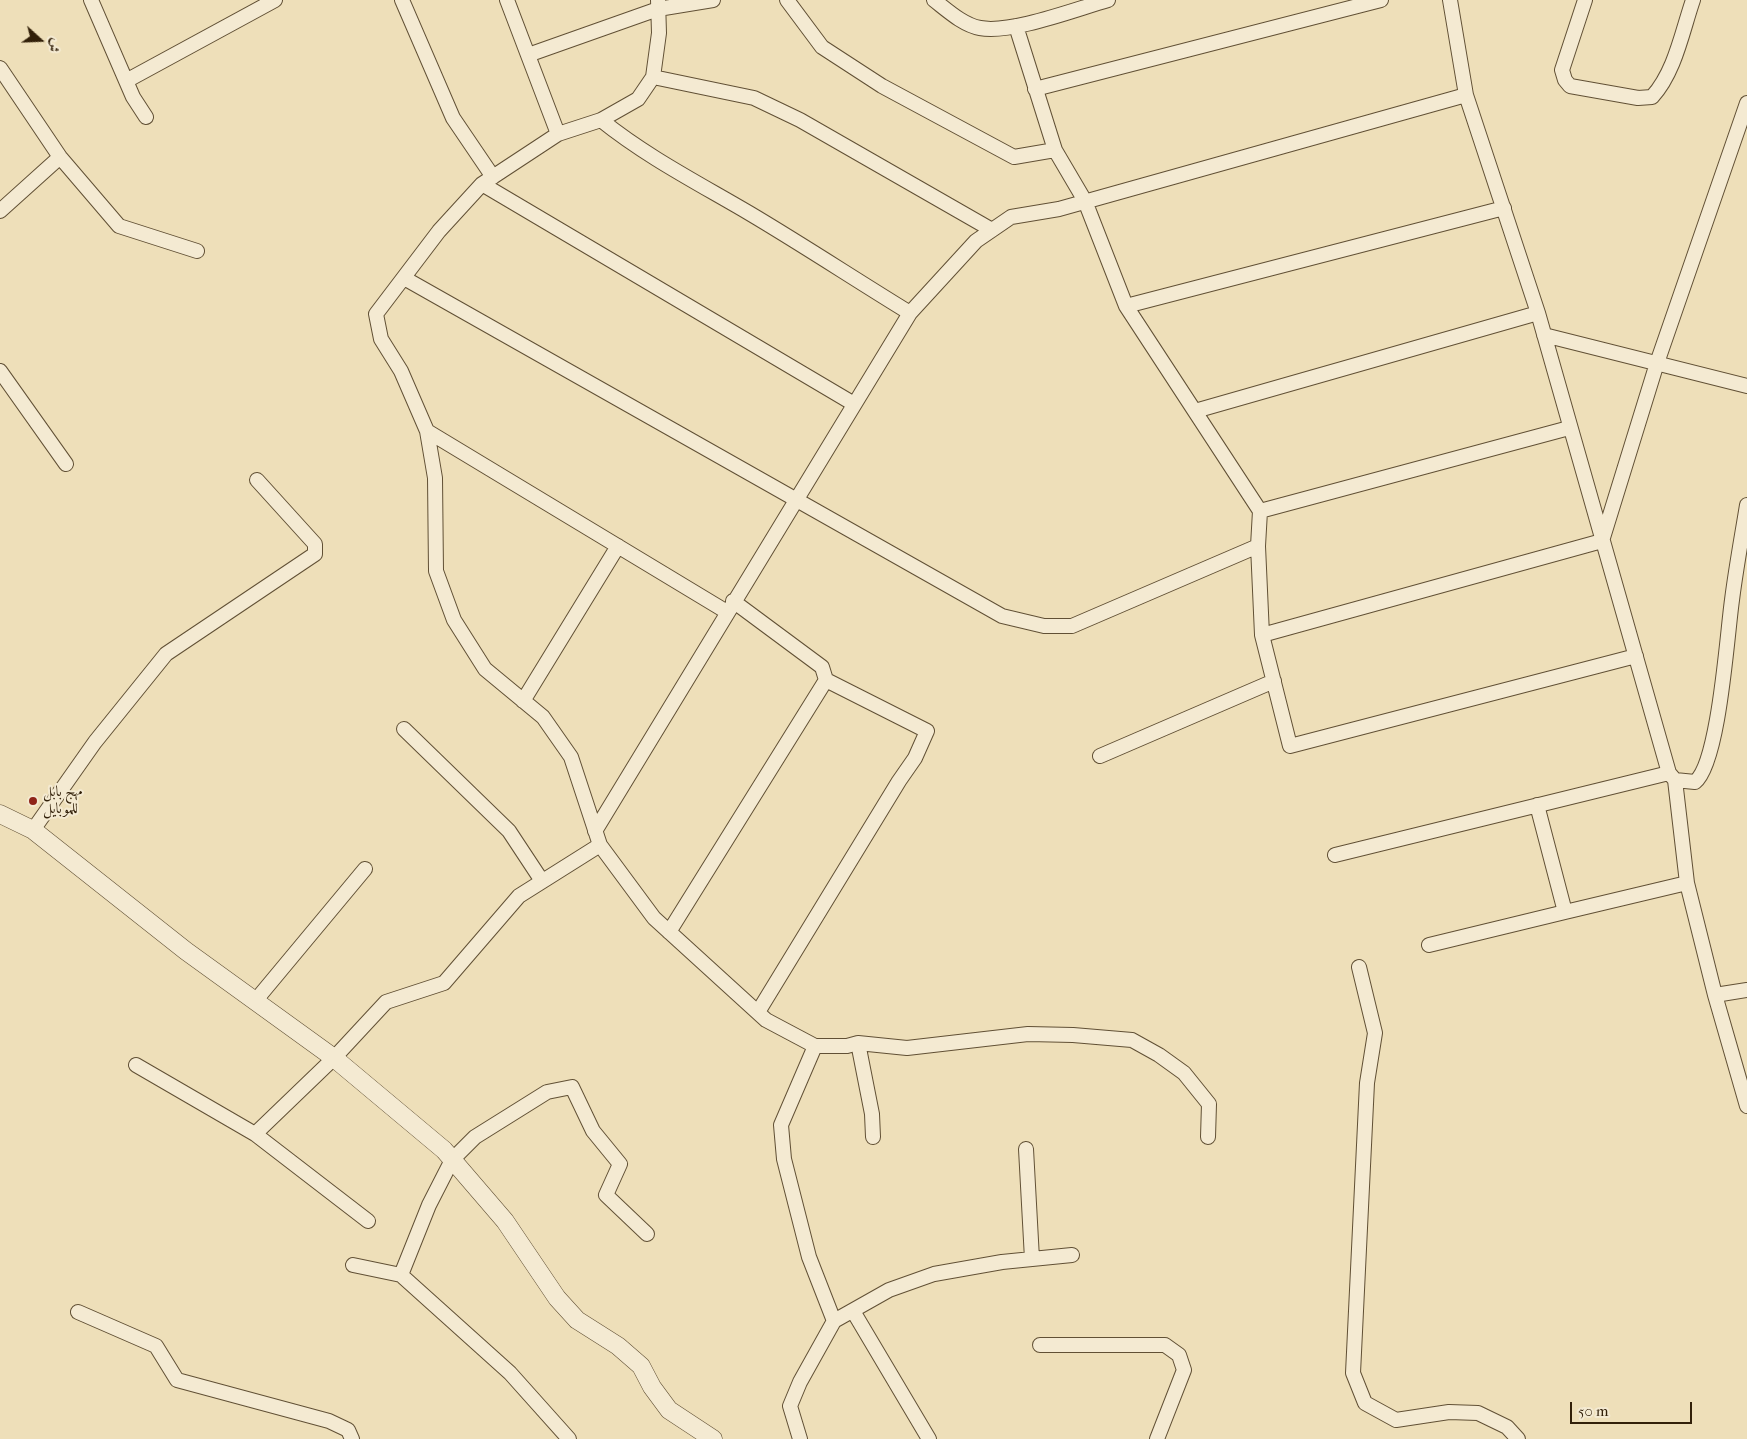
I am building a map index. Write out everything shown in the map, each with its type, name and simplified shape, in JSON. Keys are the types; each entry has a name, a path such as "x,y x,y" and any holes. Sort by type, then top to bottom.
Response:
{"street":[{"path":"91,0 133,97 146,117"},
{"path":"126,81 275,0"},
{"path":"402,0 453,118 488,180 854,404"},
{"path":"508,0 558,134"},
{"path":"528,55 658,4 712,0"},
{"path":"787,0 822,47 882,86 1014,157 1055,150"},
{"path":"934,0 965,22 980,28 999,29 1108,0"},
{"path":"1035,89 1381,0"},
{"path":"1450,0 1466,95 1538,313 1569,428 1672,776 1687,882 1715,995 1747,1106"},
{"path":"1585,0 1562,70 1565,80 1570,86 1638,98 1652,97 1660,89 1668,72 1693,0"},
{"path":"658,4 659,33 654,77 638,99 601,120 558,134 488,180 439,231 376,314 381,340 401,371 427,431 435,478 436,571 454,620 485,669 543,717 571,757 600,845 654,918 766,1020 815,1046 847,1046 858,1043 907,1048 1028,1034 1073,1035 1132,1040 1159,1055 1184,1073 1209,1104 1208,1137"},
{"path":"1016,26 1055,150 1086,201 1126,306 1260,510 1258,546 1262,635 1290,746 1636,656"},
{"path":"0,68 60,157 119,226 197,251"},
{"path":"654,77 754,98 800,120 992,230"},
{"path":"595,830 910,313 976,241 1010,217 1059,209 1466,95"},
{"path":"1602,541 1657,363 1747,103"},
{"path":"601,120 630,144 748,212 910,313"},
{"path":"0,211 60,157"},
{"path":"1126,306 1504,208"},
{"path":"404,278 1002,616 1044,626 1072,626 1258,546"},
{"path":"1196,411 1538,313"},
{"path":"1544,335 1747,386"},
{"path":"0,371 66,464"},
{"path":"1260,510 1569,428"},
{"path":"427,431 618,546 730,606 822,667 826,680 927,731 915,758 898,781 758,1012"},
{"path":"33,830 95,742 166,654 315,554 315,544 257,480"},
{"path":"1334,855 1538,805 1672,776 1695,782 1702,776 1707,763 1720,698 1732,599 1747,504"},
{"path":"1262,635 1602,541"},
{"path":"523,700 618,546"},
{"path":"669,932 826,680"},
{"path":"1100,756 1274,681"},
{"path":"404,729 509,832 542,881"},
{"path":"1538,805 1565,912"},
{"path":"0,814 33,830 186,951 334,1058 444,1150 505,1220 557,1298 578,1320 618,1346 641,1366 652,1387 669,1410 713,1439"},
{"path":"255,1134 334,1058 386,1002 444,983 519,896 600,845"},
{"path":"256,1000 365,869"},
{"path":"1429,945 1687,882"},
{"path":"1359,967 1375,1033 1367,1083 1353,1373 1365,1403 1396,1420 1450,1412 1478,1413 1507,1427 1518,1439"},
{"path":"1715,995 1747,990"},
{"path":"858,1043 872,1114 873,1137"},
{"path":"815,1046 781,1125 784,1159 809,1257 834,1321"},
{"path":"136,1065 255,1134 368,1221"},
{"path":"401,1276 429,1205 452,1160 476,1137 547,1092 572,1087 593,1131 620,1164 606,1196 647,1234"},
{"path":"1026,1148 1032,1259"},
{"path":"800,1439 790,1406 800,1382 834,1321 889,1290 934,1274 1072,1255"},
{"path":"353,1265 401,1276 510,1373 569,1439"},
{"path":"853,1310 929,1439"},
{"path":"78,1312 156,1346 177,1380 329,1420 348,1430 352,1439"},
{"path":"1040,1345 1165,1345 1180,1355 1184,1370 1157,1439"}],"place":[{"name":"مهج بابل للموبايل","path":"33,801"}]}
